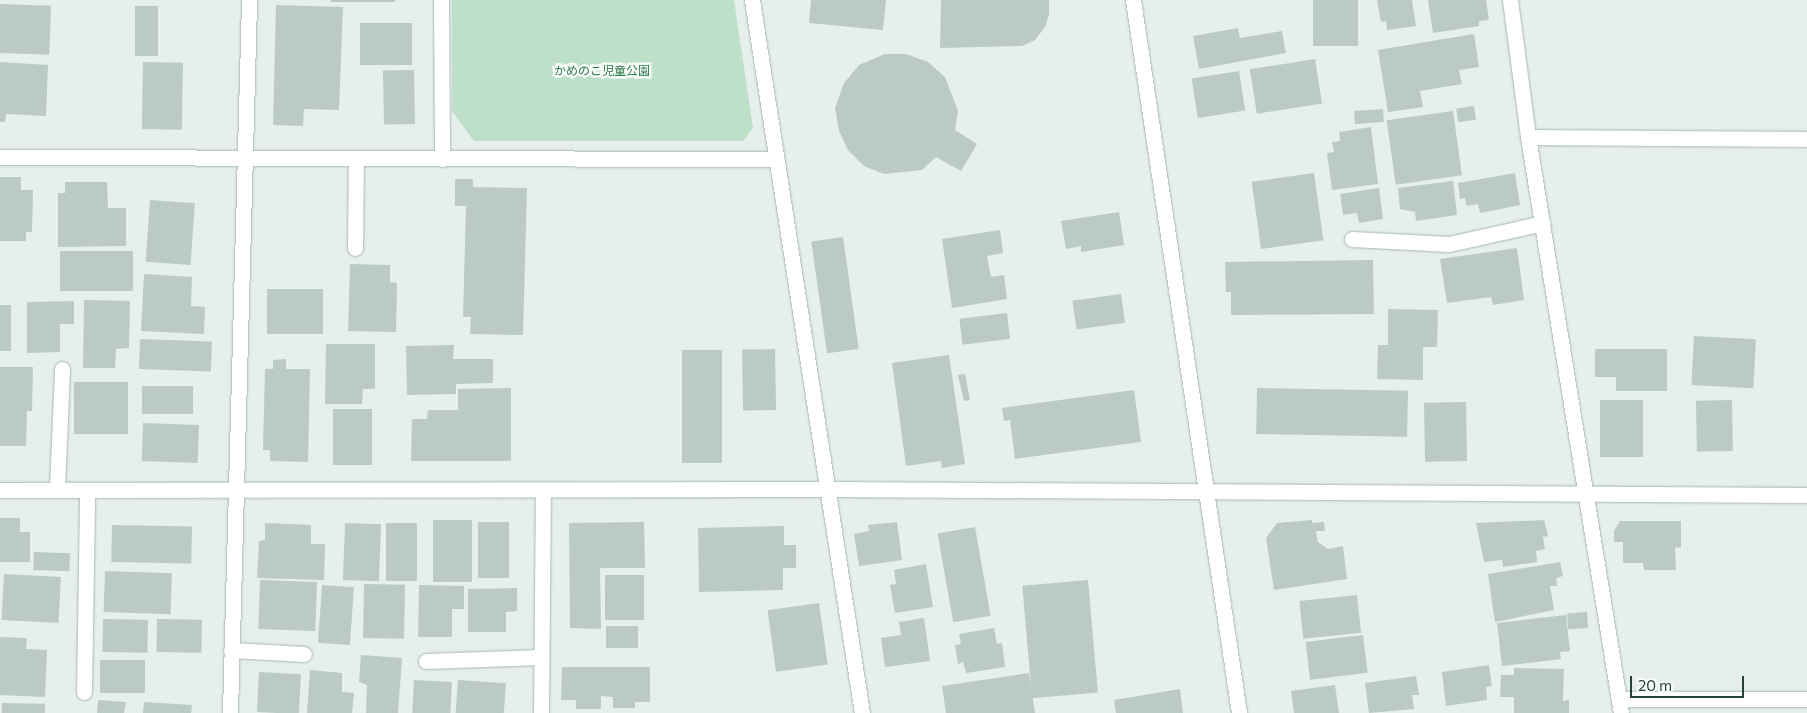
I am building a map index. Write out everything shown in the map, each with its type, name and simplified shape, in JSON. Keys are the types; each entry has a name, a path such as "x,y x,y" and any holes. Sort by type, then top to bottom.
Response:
{"street":[{"path":"230,713 249,0"},
{"path":"441,0 442,159"},
{"path":"752,0 775,159 829,489 862,713"},
{"path":"1133,0 1239,713"},
{"path":"1510,0 1528,137 1588,495 1620,706 1807,700"},
{"path":"1528,137 1807,139"},
{"path":"0,157 775,159"},
{"path":"355,248 356,158"},
{"path":"1352,239 1449,244 1543,223"},
{"path":"57,489 62,369"},
{"path":"0,490 543,491 829,489 1207,493 1807,495"},
{"path":"84,692 87,490"},
{"path":"541,713 543,491"},
{"path":"231,650 304,654"},
{"path":"426,661 541,657"}],"green space":[{"name":"かめのこ児童公園","path":"452,0 734,0 753,128 743,141 474,141 452,111"}],"building":[{"path":"331,0 395,0 395,2 331,2"},
{"path":"811,0 886,0 883,30 809,23"},
{"path":"941,0 1049,0 1049,14 1045,27 1035,40 1022,46 940,48"},
{"path":"1313,0 1358,0 1358,46 1313,46"},
{"path":"1377,0 1412,0 1416,26 1387,30 1386,21 1381,22"},
{"path":"1428,0 1486,0 1489,20 1479,21 1479,26 1433,33"},
{"path":"0,4 51,6 49,55 0,53"},
{"path":"276,5 343,7 339,110 304,109 303,126 273,125"},
{"path":"135,6 158,6 158,56 135,56"},
{"path":"360,23 412,23 412,65 360,65"},
{"path":"1238,28 1240,38 1282,31 1286,53 1199,69 1193,36"},
{"path":"1474,34 1479,67 1459,70 1462,84 1420,91 1423,107 1388,112 1378,50"},
{"path":"885,54 906,54 928,62 945,77 958,111 955,130 977,144 961,171 936,157 922,170 884,174 864,166 848,150 839,131 835,108 844,83 859,65"},
{"path":"1315,59 1322,103 1257,114 1250,69"},
{"path":"0,62 48,65 46,116 6,114 5,122 0,122"},
{"path":"143,62 183,63 182,130 142,129"},
{"path":"414,70 415,124 384,125 383,71"},
{"path":"1239,71 1245,111 1198,118 1192,79"},
{"path":"1474,106 1476,120 1458,122 1456,109"},
{"path":"1383,109 1384,122 1355,124 1354,111"},
{"path":"1453,111 1462,175 1396,185 1387,120"},
{"path":"1371,127 1378,184 1332,190 1327,153 1334,152 1332,142 1340,141 1339,132"},
{"path":"1314,173 1323,240 1261,249 1252,182"},
{"path":"1515,173 1520,205 1480,213 1478,204 1466,206 1465,198 1460,199 1458,183"},
{"path":"0,177 21,177 21,190 33,190 32,232 26,232 26,241 0,241"},
{"path":"455,179 473,179 473,187 527,188 523,335 470,334 471,317 463,317 466,206 455,206"},
{"path":"1453,181 1457,215 1416,221 1415,212 1400,209 1398,188"},
{"path":"65,182 107,182 108,208 126,208 126,246 58,247 58,193 65,193"},
{"path":"1379,188 1383,219 1359,223 1357,213 1343,215 1340,194"},
{"path":"150,200 195,203 191,265 146,262"},
{"path":"1119,212 1124,245 1081,252 1081,246 1066,249 1061,221"},
{"path":"1000,230 1003,253 987,256 991,277 1004,275 1007,299 952,308 942,239"},
{"path":"843,237 859,349 827,353 811,241"},
{"path":"1517,248 1524,300 1493,305 1491,297 1447,303 1440,259"},
{"path":"60,251 133,251 133,291 60,291"},
{"path":"1373,260 1374,314 1231,315 1231,292 1226,292 1225,262"},
{"path":"350,264 390,265 390,282 397,283 396,332 348,331"},
{"path":"144,274 192,277 191,306 205,307 204,334 141,331"},
{"path":"267,289 323,289 323,334 267,334"},
{"path":"1121,294 1125,323 1077,330 1072,301"},
{"path":"84,300 130,301 129,348 116,349 115,368 83,368"},
{"path":"74,301 74,324 60,324 60,352 27,353 27,302"},
{"path":"0,305 11,305 11,351 0,351"},
{"path":"1388,309 1438,310 1437,347 1423,347 1423,380 1377,379 1378,345 1388,345"},
{"path":"1007,313 1010,339 963,345 959,319"},
{"path":"1694,336 1756,339 1753,388 1691,385"},
{"path":"140,339 212,342 211,371 139,369"},
{"path":"326,344 375,344 375,389 363,389 362,404 325,404"},
{"path":"454,345 453,359 493,359 493,383 456,384 456,394 407,395 406,346"},
{"path":"775,349 776,410 743,411 742,350"},
{"path":"1595,349 1667,349 1667,391 1616,391 1616,377 1595,377"},
{"path":"682,350 722,350 722,463 682,463"},
{"path":"949,355 965,464 942,468 941,461 906,466 892,363"},
{"path":"286,359 286,369 310,369 308,462 270,461 270,450 263,450 265,369 273,369 273,360"},
{"path":"0,367 33,367 32,411 27,411 26,446 0,446"},
{"path":"965,374 970,400 964,401 958,375"},
{"path":"74,382 128,382 128,434 74,434"},
{"path":"142,386 193,386 193,414 142,414"},
{"path":"511,388 511,461 411,461 412,419 427,419 428,410 458,410 458,389"},
{"path":"1257,388 1408,391 1407,437 1256,434"},
{"path":"1134,390 1141,442 1015,459 1010,420 1004,421 1002,408"},
{"path":"1600,400 1643,400 1643,457 1600,457"},
{"path":"1732,400 1733,451 1697,452 1696,401"},
{"path":"1466,402 1467,461 1425,462 1424,403"},
{"path":"333,409 372,409 372,465 333,465"},
{"path":"143,423 199,425 198,463 142,461"},
{"path":"0,518 20,518 20,532 30,532 30,562 0,562"},
{"path":"433,520 472,520 472,582 433,582"},
{"path":"1312,520 1312,523 1324,522 1325,531 1316,531 1318,542 1328,549 1343,546 1347,579 1274,590 1266,538 1277,523"},
{"path":"1544,520 1548,536 1543,537 1545,549 1536,551 1537,562 1503,567 1502,560 1484,562 1476,523"},
{"path":"1620,521 1681,521 1681,547 1675,548 1676,570 1644,570 1643,563 1623,563 1623,542 1614,542 1614,531"},
{"path":"478,522 509,522 509,578 478,578"},
{"path":"644,522 645,568 600,568 601,629 570,628 569,523"},
{"path":"897,522 902,560 859,566 854,534 869,531 868,525"},
{"path":"265,523 311,525 311,544 325,544 324,580 257,578 259,541 265,540"},
{"path":"345,523 381,524 379,581 343,580"},
{"path":"386,523 417,523 417,581 386,581"},
{"path":"112,525 192,526 191,563 111,562"},
{"path":"784,526 784,545 796,545 796,568 783,568 783,590 699,592 698,528"},
{"path":"975,527 991,616 953,622 938,534"},
{"path":"34,552 70,553 69,571 33,570"},
{"path":"1560,562 1563,576 1556,578 1557,586 1550,586 1554,610 1495,622 1488,574"},
{"path":"926,564 933,607 895,613 890,585 896,584 894,570"},
{"path":"105,571 172,573 171,614 104,612"},
{"path":"4,574 61,577 59,623 2,620"},
{"path":"605,575 644,575 644,620 605,620"},
{"path":"260,580 317,582 315,631 258,629"},
{"path":"1088,580 1098,693 1032,698 1022,586"},
{"path":"364,584 405,585 404,639 363,638"},
{"path":"322,585 354,587 350,645 318,643"},
{"path":"419,585 464,586 464,609 452,609 452,637 418,637"},
{"path":"517,588 517,611 506,612 506,632 468,632 468,589"},
{"path":"1357,595 1361,633 1303,639 1299,601"},
{"path":"819,603 828,664 776,672 768,610"},
{"path":"1587,612 1588,628 1568,629 1567,613"},
{"path":"1566,615 1570,651 1560,652 1561,659 1502,666 1497,623"},
{"path":"924,618 930,661 885,667 881,638 901,635 899,622"},
{"path":"103,619 148,620 147,653 102,652"},
{"path":"157,619 202,620 201,653 156,652"},
{"path":"606,626 638,626 638,648 606,648"},
{"path":"994,628 997,644 1002,643 1005,667 966,673 963,662 958,664 955,645 961,644 959,634"},
{"path":"1363,635 1368,673 1310,680 1305,642"},
{"path":"0,637 27,638 26,649 47,650 45,697 0,695"},
{"path":"361,655 402,658 398,713 366,713 367,685 359,682"},
{"path":"100,660 145,660 145,693 100,693"},
{"path":"1489,665 1492,686 1486,687 1487,700 1446,706 1442,672"},
{"path":"562,667 650,667 650,702 635,702 635,708 613,708 613,697 601,696 601,709 576,709 576,700 561,700"},
{"path":"1514,668 1564,669 1563,701 1569,700 1569,713 1514,713 1514,697 1500,697 1501,675 1514,675"},
{"path":"310,670 342,673 342,692 354,693 352,713 307,713"},
{"path":"259,672 301,674 299,713 257,712"},
{"path":"1029,673 1035,713 946,713 942,686"},
{"path":"1416,676 1419,695 1412,695 1414,709 1369,713 1365,683"},
{"path":"414,680 452,682 450,713 412,713"},
{"path":"458,680 506,683 504,713 456,713"},
{"path":"1335,685 1339,713 1294,713 1291,691"},
{"path":"1180,689 1183,713 1116,713 1114,700"},
{"path":"98,700 126,702 124,713 97,713"},
{"path":"144,702 192,705 191,713 143,713"},
{"path":"2,703 45,704 45,713 2,713"}]}
